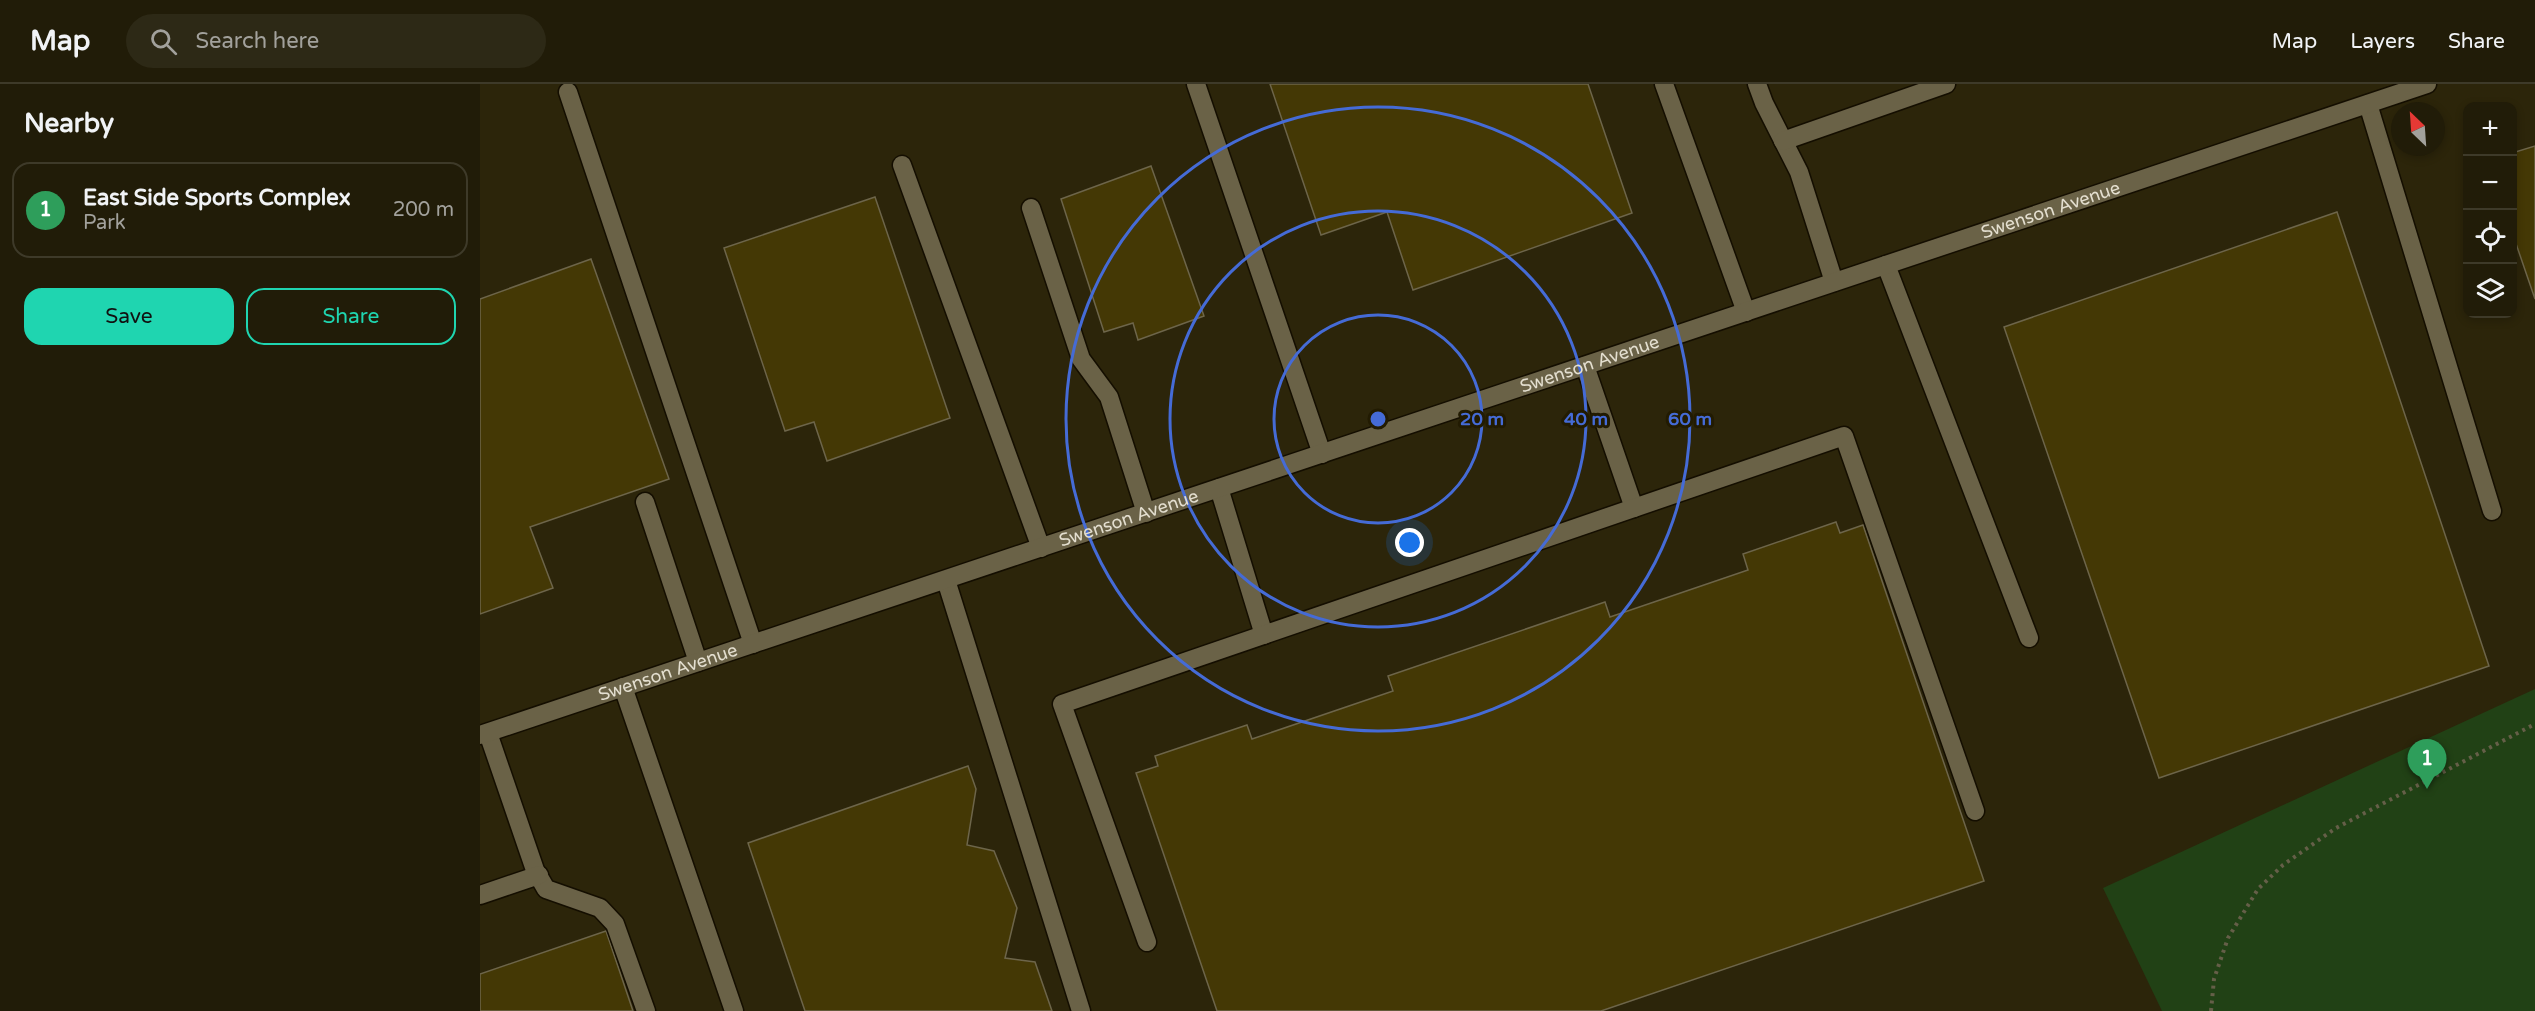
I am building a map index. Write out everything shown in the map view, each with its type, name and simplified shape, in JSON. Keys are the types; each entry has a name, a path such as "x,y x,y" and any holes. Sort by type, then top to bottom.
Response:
{"street":[{"path":"1196,84 1322,454"},
{"path":"1664,84 1746,312"},
{"path":"1758,84 1799,172 1834,282"},
{"path":"1783,141 1946,84"},
{"name":"Swenson Avenue","path":"484,734 2417,86"},
{"path":"568,92 753,644"},
{"path":"2368,104 2492,511"},
{"path":"902,165 1041,548"},
{"path":"1031,208 1081,359 1109,397 1146,513"},
{"path":"1887,265 2029,638"},
{"path":"1585,366 1634,508"},
{"path":"1147,942 1062,704 1844,436 1975,811"},
{"path":"1219,488 1264,635"},
{"path":"645,502 698,662"},
{"path":"946,580 1082,1011"},
{"path":"623,687 734,1011"},
{"path":"484,734 546,889 600,908 615,924 646,1011"},
{"path":"480,895 539,875"}],"path":[{"path":"2211,1011 2214,979 2228,938 2258,889 2283,865 2336,828 2535,724"}],"green space":[{"path":"2535,689 2535,1011 2162,1011 2103,888"}],"building":[{"path":"1270,84 1588,84 1632,213 1413,290 1387,212 1321,235"},
{"path":"2535,146 2535,299 2517,247 2517,151"},
{"path":"1151,166 1204,316 1138,340 1133,323 1104,332 1061,199"},
{"path":"875,197 950,418 827,461 814,422 785,431 724,248"},
{"path":"2337,212 2489,666 2159,778 2004,327"},
{"path":"591,259 669,479 530,527 553,588 480,614 480,299"},
{"path":"1836,522 1840,533 1863,525 1984,881 1601,1011 1217,1011 1136,773 1158,766 1155,756 1247,725 1252,739 1393,691 1388,676 1605,602 1610,617 1748,570 1743,554"},
{"path":"968,766 976,789 967,845 994,851 1017,908 1005,958 1035,962 1052,1011 805,1011 748,843"},
{"path":"606,931 633,1011 480,1011 480,974"}],"place":[{"name":"East Side Sports Complex","path":"2427,789"}]}
